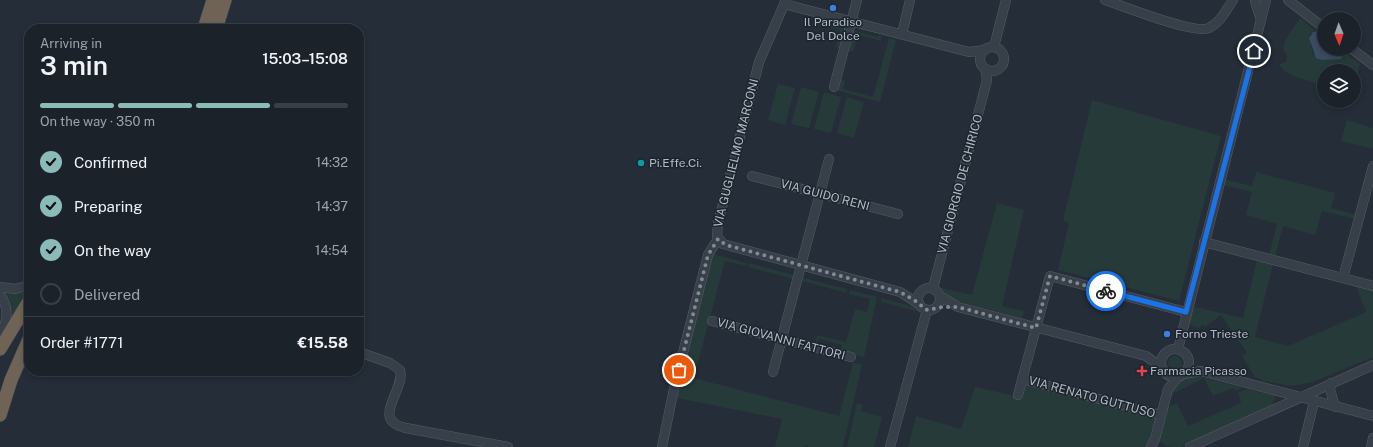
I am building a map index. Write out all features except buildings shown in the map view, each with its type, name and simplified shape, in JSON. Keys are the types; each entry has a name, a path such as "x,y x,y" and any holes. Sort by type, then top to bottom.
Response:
{"highway":[{"path":"206,24 213,0"},
{"path":"218,24 225,0"},
{"path":"0,349 24,310"},
{"path":"0,415 13,373 24,350"}],"street":[{"path":"834,87 857,0"},
{"path":"902,34 910,0"},
{"path":"994,47 1006,0"},
{"path":"1105,0 1183,27 1197,29 1208,29 1218,22 1232,1 1241,0"},
{"path":"1178,349 1186,312 1261,21 1265,0 1254,1 1261,21"},
{"path":"1287,1 1317,23"},
{"path":"785,2 969,52 994,47 1001,51 1004,57 1002,65 987,80"},
{"name":"VIA GUGLIELMO MARCONI","path":"662,447 675,384 708,255 718,239 716,233 718,223 758,62 785,2"},
{"path":"985,50 981,54 987,80"},
{"path":"969,52 983,65 996,70"},
{"path":"1361,56 1373,65"},
{"name":"VIA GIORGIO DE CHIRICO","path":"928,289 987,80"},
{"path":"773,372 829,160"},
{"path":"1343,278 1373,166"},
{"name":"VIA GUIDO RENI","path":"752,176 898,214"},
{"path":"718,239 726,245 900,292 927,310 958,307"},
{"path":"1204,242 1373,286"},
{"path":"1018,395 1050,276 1186,312"},
{"path":"0,287 15,289 24,286"},
{"path":"919,304 919,296 928,289"},
{"path":"900,292 928,289 958,307 1146,356 1161,355 1178,349 1184,353 1188,360 1201,371 1314,402 1373,416"},
{"path":"0,295 6,305 7,315 5,325 0,336"},
{"path":"936,308 940,302 940,296"},
{"path":"890,447 927,310"},
{"name":"VIA GIOVANNI FATTORI","path":"712,321 851,357"},
{"path":"1154,445 1168,389 1161,360 1166,352"},
{"path":"364,354 390,363 400,370 401,379 390,411 390,417 395,424 410,429 508,447"},
{"path":"1146,356 1171,377 1201,371"},
{"path":"1168,389 1188,368 1188,360"},
{"path":"1190,447 1373,365"},
{"name":"VIA RENATO GUTTUSO","path":"1022,379 1161,415"},
{"path":"1331,383 1330,389 1335,407"},
{"path":"1271,412 1278,404 1279,392"},
{"path":"1303,447 1314,402"},
{"path":"1371,447 1373,438"}],"green space":[{"path":"1300,18 1317,32 1310,34 1309,38 1313,54 1317,54 1317,56 1349,56 1360,64 1317,64 1317,83 1299,78 1286,72 1279,64 1286,62 1287,56 1283,48 1286,39"},
{"path":"818,20 847,29 842,49 836,47 840,30 818,25"},
{"path":"852,30 878,37 879,35 882,36 881,41 858,35 853,52 846,50"},
{"path":"889,38 896,40 880,102 836,90 839,79 845,81 843,89 873,97"},
{"path":"778,84 795,88 785,125 768,120"},
{"path":"801,87 819,92 809,128 791,124"},
{"path":"824,92 841,97 831,133 814,129"},
{"path":"847,97 864,102 854,138 837,133"},
{"path":"1092,100 1221,136 1179,301 1058,270 1069,223 1063,220"},
{"path":"1347,120 1373,128 1373,149 1341,141"},
{"path":"1256,172 1335,193 1331,208 1356,215 1355,219 1322,211 1315,235 1283,226 1275,257 1269,255 1277,224 1246,215 1252,192 1223,185 1224,179 1252,186"},
{"path":"997,203 1024,210 1002,306 1024,311 1022,318 945,298 941,288 972,295"},
{"path":"713,254 746,263 746,266 725,261 694,378 839,416 853,362 862,365 843,447 808,447 807,445 803,447 775,447 782,419 677,398 708,265"},
{"path":"1257,260 1273,264 1255,337 1288,346 1366,312 1355,284 1373,289 1373,357 1313,382 1291,386 1264,381 1255,377 1242,356 1247,353 1221,315 1205,327 1203,325 1198,328 1187,323 1191,306 1243,318"},
{"path":"749,263 793,275 793,279 748,267"},
{"path":"804,278 847,289 846,293 802,281"},
{"path":"850,290 877,297 864,357 840,351 842,345 819,339 817,345 815,344 817,335 846,342 855,309 867,312 870,299 849,294"},
{"path":"2,291 16,293 24,291 24,299 11,317"},
{"path":"881,298 915,307 919,312 881,302"},
{"path":"1175,356 1180,358 1182,363 1180,368 1175,370 1170,368 1168,363 1170,358"},
{"path":"1188,374 1241,387 1241,389 1235,391 1233,388 1213,396 1204,378 1172,394 1174,397 1170,395 1177,381 1182,380"},
{"path":"1025,383 1156,418 1149,441 1146,447 908,447 916,416 961,429 975,387 1021,397"},
{"path":"1246,389 1276,396 1271,407 1182,447 1168,446 1158,438 1168,407 1177,403 1188,426 1241,403 1238,393"},
{"path":"857,403 863,405 861,411 882,417 874,447 847,447"}],"water":[{"path":"1313,32 1317,32 1317,56 1342,56 1341,59 1322,60 1316,58 1309,38"}],"way so far":[{"path":"679,370 708,255 718,239 726,245 900,292 907,295 922,308 927,310 942,307 958,307 1036,328 1050,276 1106,291"}],"place":[{"name":"Il Paradiso Del Dolce","path":"833,8"},
{"name":"Pi.Effe.Ci.","path":"641,163"},
{"name":"Forno Trieste","path":"1167,334"},
{"name":"Farmacia Picasso","path":"1142,371"}],"route":[{"path":"1106,291 1186,312 1254,51"}]}
